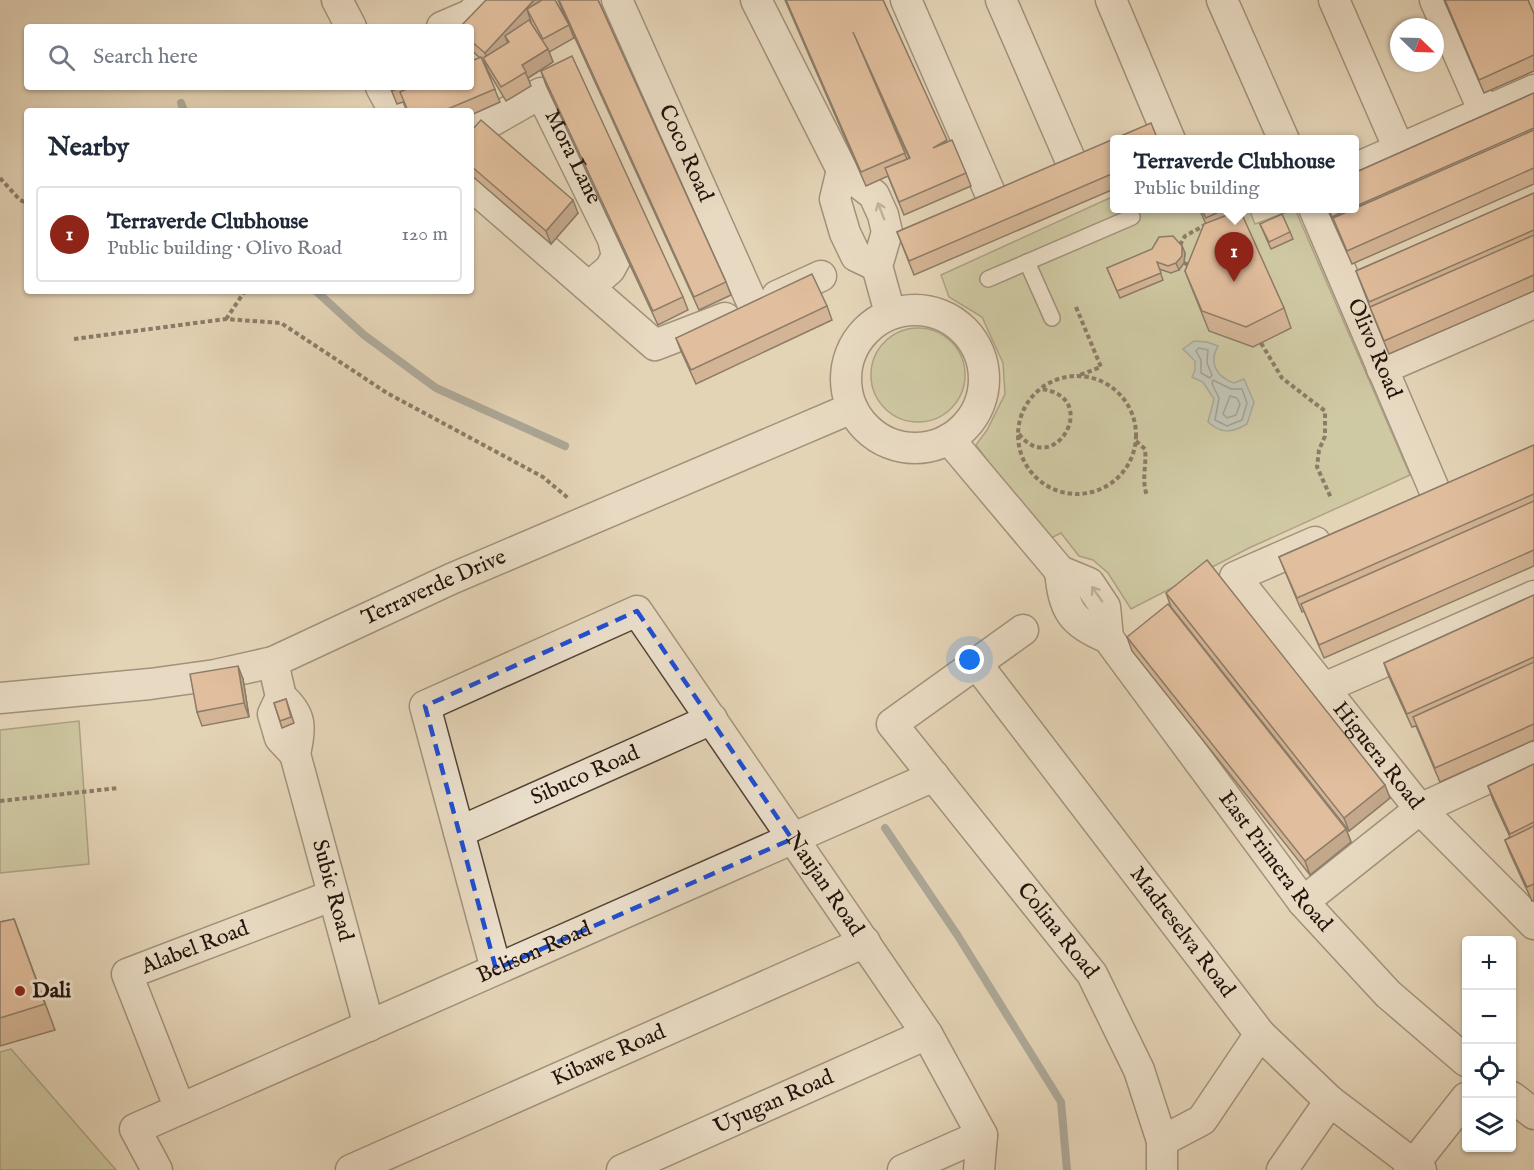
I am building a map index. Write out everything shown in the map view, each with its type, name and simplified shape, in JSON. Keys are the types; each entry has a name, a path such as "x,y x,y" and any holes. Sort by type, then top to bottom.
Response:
{"street":[{"path":"337,0 349,24"},
{"path":"449,24 470,15 485,0"},
{"name":"Coco Road","path":"617,0 754,307"},
{"path":"756,0 842,170 874,195 883,215 887,232 877,266 890,313"},
{"path":"906,0 990,193"},
{"path":"960,206 1083,153 1001,0"},
{"path":"1111,0 1166,129 1134,131"},
{"path":"1222,0 1282,135"},
{"path":"1334,0 1400,149"},
{"path":"1435,0 1484,112"},
{"path":"383,90 392,108"},
{"path":"1359,167 1534,90"},
{"name":"Mora Lane","path":"474,131 541,93 613,239 618,256 610,269 589,287"},
{"path":"842,170 835,199 845,233 856,256 877,266"},
{"path":"474,188 655,345 754,307 821,276"},
{"name":"Olivo Road","path":"1317,213 1357,280 1382,369 1424,494 1464,476"},
{"path":"1382,369 1534,303"},
{"path":"911,308 932,310 952,319 968,332 979,351 984,370 983,390 977,410 966,427 949,439 928,447 905,448 883,441 864,427 852,408 845,386 846,363 855,342 871,324 890,313 911,308"},
{"name":"Terraverde Drive","path":"0,698 150,684 215,675 273,662 592,518 852,408"},
{"name":"East Primera Road","path":"949,439 1060,571 1063,600 1086,628 1108,638 1303,902 1388,994 1462,1057"},
{"name":"Higuera Road","path":"1340,531 1235,577 1420,809 1534,924"},
{"path":"1324,688 1534,596"},
{"name":"Naujan Road","path":"459,832 425,706 637,611 927,1034 982,1135"},
{"path":"976,663 1023,630"},
{"name":"Subic Road","path":"273,662 281,697 295,709 300,734 294,754 369,1026"},
{"name":"Colina Road","path":"976,663 892,724 1092,974 1139,1070 1162,1141 1162,1170"},
{"name":"Madreselva Road","path":"976,663 1260,1034 1330,1101 1415,1168"},
{"name":"Sibuco Road","path":"459,832 712,719"},
{"path":"1303,902 1420,809 1534,757"},
{"name":"Belison Road","path":"157,1170 135,1129 934,776"},
{"path":"459,832 496,969"},
{"name":"Alabel Road","path":"180,1109 127,974 332,896"},
{"name":"Kibawe Road","path":"351,1170 865,942"},
{"name":"Uyugan Road","path":"622,1170 927,1034"},
{"path":"1162,1141 1202,1120 1260,1034"},
{"path":"1513,1098 1534,1114"},
{"path":"1282,1170 1330,1101"},
{"path":"1415,1168 1462,1105"},
{"path":"903,1170 982,1135 979,1170"}],"lane":[{"path":"988,279 1132,217"},
{"path":"1027,262 1052,318"}],"path":[{"path":"0,178 24,202"},
{"path":"1180,245 1185,236 1207,224"},
{"path":"1199,229 1202,236"},
{"path":"1184,262 1201,270"},
{"path":"226,319 243,294"},
{"path":"1076,307 1101,367 1057,380 1040,389 1024,409 1018,434 1020,451 1027,468 1040,481 1055,490 1073,494 1091,492 1108,486 1121,474 1131,459 1136,441 1131,412 1120,395 1096,379 1076,376"},
{"path":"74,339 226,319 281,323 387,393 543,477 592,518"},
{"path":"1262,343 1282,378 1325,411 1325,436 1319,450 1317,467 1331,498"},
{"path":"1018,434 1024,440 1041,447 1050,446 1066,436 1071,418 1070,409 1058,394 1040,389"},
{"path":"1136,441 1145,449 1147,466 1144,487 1147,495"},
{"path":"0,801 118,788"}],"highlighted area":[{"path":"637,611 792,839 496,969 425,706"}],"green space":[{"path":"1110,198 1110,213 1251,213 1255,224 1284,213 1297,213 1410,475 1249,548 1131,609 1108,573 1093,560 1079,556 1061,533 1047,540 976,445 987,430 1005,394 1003,363 982,317 949,297 941,275"},
{"path":"909,328 927,328 952,341 962,357 965,375 962,393 952,409 927,422 909,422 884,409 871,384 871,366 884,341"},
{"path":"79,721 89,864 0,873 0,730"},
{"path":"11,1049 116,1170 0,1170 0,1052"}],"water":[{"path":"1194,341 1218,346 1214,364 1223,377 1234,383 1244,379 1254,402 1247,424 1227,431 1217,429 1208,422 1214,399 1203,382 1192,377 1195,361 1183,349"}],"building":[{"path":"486,0 534,0 485,53 474,44 474,24 463,24"},
{"path":"542,0 555,0 569,25 543,39 527,9"},
{"path":"559,0 598,0 726,282 694,297"},
{"path":"786,0 883,0 947,140 933,148 952,140 966,173 899,202 885,168 910,158 853,32 905,153 861,172"},
{"path":"1445,0 1528,0 1534,14 1534,55 1479,80"},
{"path":"529,20 548,49 522,65 526,72 501,87 483,58 509,42 505,36"},
{"path":"572,56 683,297 653,311 541,71"},
{"path":"481,57 495,89 450,108 407,108 400,92 404,90 474,90 474,60"},
{"path":"1534,93 1534,128 1359,205 1359,171"},
{"path":"481,120 573,200 546,231 474,169 474,128"},
{"path":"1151,123 1156,135 1123,135"},
{"path":"1534,130 1534,168 1347,251 1333,218 1344,213 1359,213 1359,207"},
{"path":"1110,141 1110,175 909,261 897,232"},
{"path":"1534,193 1534,230 1369,302 1356,271"},
{"path":"1204,213 1216,213 1206,218"},
{"path":"1232,213 1241,213 1284,308 1246,327 1202,311 1185,271 1204,224"},
{"path":"1282,214 1290,232 1269,242 1260,224"},
{"path":"1534,235 1534,275 1384,341 1370,307"},
{"path":"1173,236 1182,246 1182,256 1176,263 1168,266 1157,262 1161,273 1117,291 1107,268 1152,249 1159,237"},
{"path":"812,274 827,306 691,370 676,338"},
{"path":"1534,445 1534,494 1297,598 1279,557"},
{"path":"1534,501 1534,550 1319,645 1301,604"},
{"path":"1207,560 1385,785 1344,818 1166,593"},
{"path":"1534,595 1534,657 1407,714 1384,663"},
{"path":"1168,604 1346,829 1305,861 1127,637"},
{"path":"1534,662 1534,724 1435,768 1413,717"},
{"path":"238,666 244,703 197,712 190,674"},
{"path":"286,699 291,717 280,721 274,703"},
{"path":"1534,764 1534,822 1510,834 1488,786"},
{"path":"1534,826 1534,884 1527,887 1505,840"},
{"name":"Dali","path":"14,919 45,1004 0,1018 0,922"}],"waterway":[{"path":"181,103 183,108"},
{"path":"319,294 364,335 436,388 565,446"},
{"path":"885,828 958,936 1061,1102 1067,1170"}],"place":[{"name":"Terraverde Clubhouse","path":"1234,282"},
{"name":"Dali","path":"20,991"}]}
